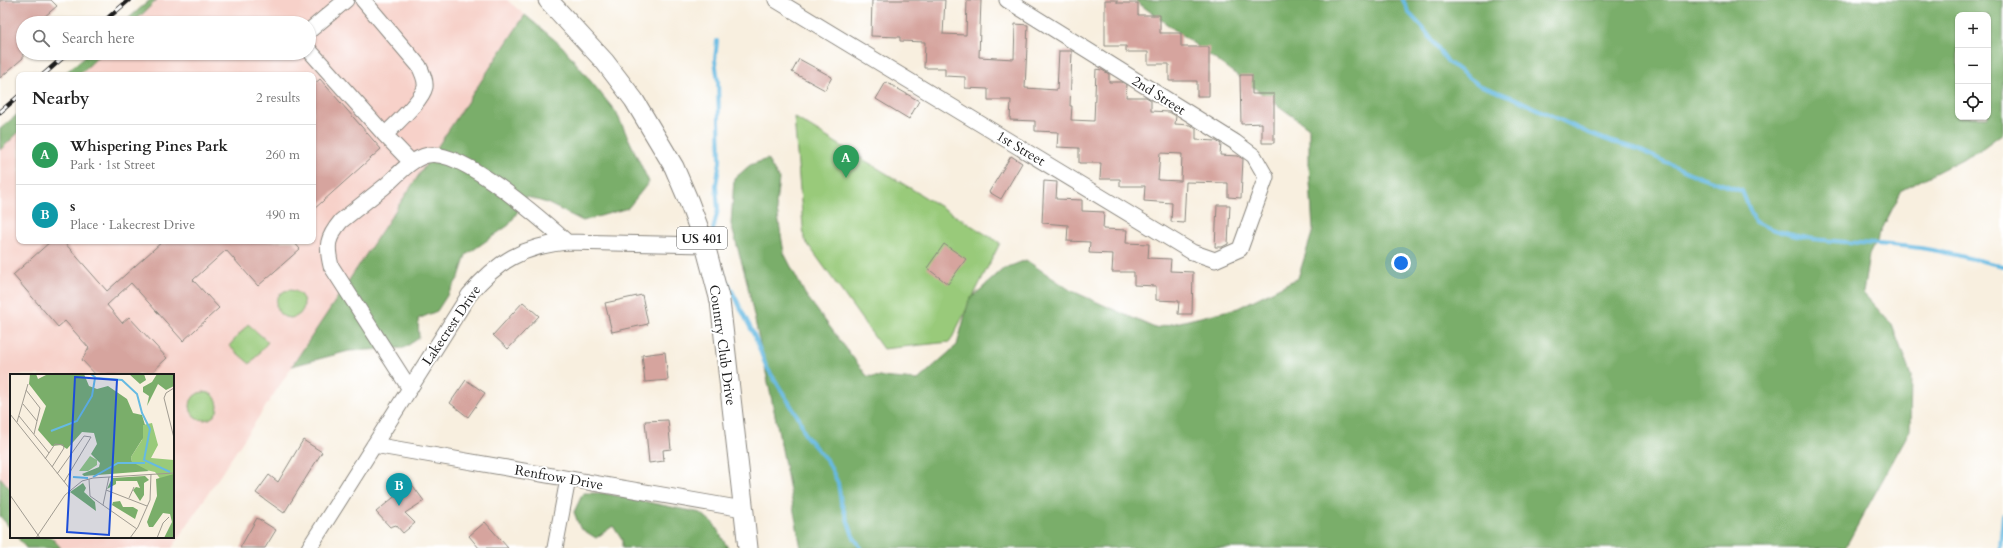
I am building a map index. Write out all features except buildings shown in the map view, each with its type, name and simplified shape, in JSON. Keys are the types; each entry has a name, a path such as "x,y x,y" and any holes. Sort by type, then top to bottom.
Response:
{"main road":[{"name":"Country Club Drive","path":"557,2 634,100 655,133 674,167 705,245 720,301 748,548"}],"street":[{"path":"316,25 346,0"},
{"path":"363,0 420,66 424,77 425,87 420,97 385,136"},
{"name":"1st Street","path":"776,0 1192,252 1215,260 1240,249 1252,217"},
{"name":"2nd Street","path":"1007,0 1235,142 1254,156 1266,177 1252,217"},
{"path":"316,58 385,136 411,162"},
{"path":"410,389 331,266 327,249 331,232 341,221 411,162 428,156 444,156 465,165 525,205 567,242"},
{"name":"Lakecrest Drive","path":"309,548 469,295 481,280 512,256 542,245 567,242 705,245"},
{"name":"Renfrow Drive","path":"374,445 743,509"},
{"path":"555,548 568,478"}],"shaded area":[{"path":"157,0 507,0 525,15 172,548 61,548 52,538 174,538 174,374 10,374 10,489 0,477 0,150 16,135 16,244 316,244 316,72 82,72 95,60 316,60 316,16 140,16"}],"green space":[{"path":"150,0 157,0 140,16 131,16"},
{"path":"1134,0 2003,0 2003,133 1980,150 1902,190 1869,255 1863,293 1892,325 1911,376 1910,430 1845,548 801,548 746,278 731,224 734,179 750,165 767,159 779,179 776,204 784,253 805,294 867,376 918,380 957,345 969,300 1003,269 1026,260 1070,290 1155,328 1238,308 1298,278 1313,230 1309,165 1309,128"},
{"path":"525,15 562,46 616,112 649,182 628,208 583,221 547,203 527,197 509,225 466,255 459,277 437,311 418,319 419,338 404,348 349,351 292,366"},
{"path":"81,60 95,60 82,72 67,72"},
{"path":"16,116 16,135 0,150 0,129"},
{"path":"794,117 1000,243 950,342 883,349 804,239"},
{"path":"290,290 296,291 300,294 303,298 303,310 300,314 296,317 290,318 284,317 280,314 277,310 276,304 277,298 280,294 284,291"},
{"path":"248,324 268,342 250,364 229,346"},
{"path":"204,392 210,393 214,396 217,400 217,412 214,416 210,419 204,420 198,419 194,416 191,412 190,406 191,400 194,396 198,393"},
{"path":"0,477 10,489 10,528 0,516"},
{"path":"583,493 603,493 701,513 714,524 728,548 622,548 622,540 613,526 596,538 580,528 574,512"},
{"path":"18,538 52,538 61,548 26,548"}],"waterway":[{"path":"1403,0 1409,13 1423,28 1448,62 1479,85 1514,98 1586,132 1612,142 1635,148 1692,174 1742,191 1755,222 1774,230 1815,239 1920,248 2003,266"},
{"path":"711,239 718,209 716,185 720,161 718,81 715,60 717,41"},
{"path":"719,265 755,337 766,366 800,420 805,435 828,462 838,483 841,502 853,536 861,548"},
{"path":"2000,548 2003,515"}],"railway":[{"path":"110,16 129,0"},
{"path":"46,72 60,60"},
{"path":"0,112 16,99"}],"place":[{"name":"Whispering Pines Park","path":"846,178"},
{"name":"s","path":"399,506"}]}
